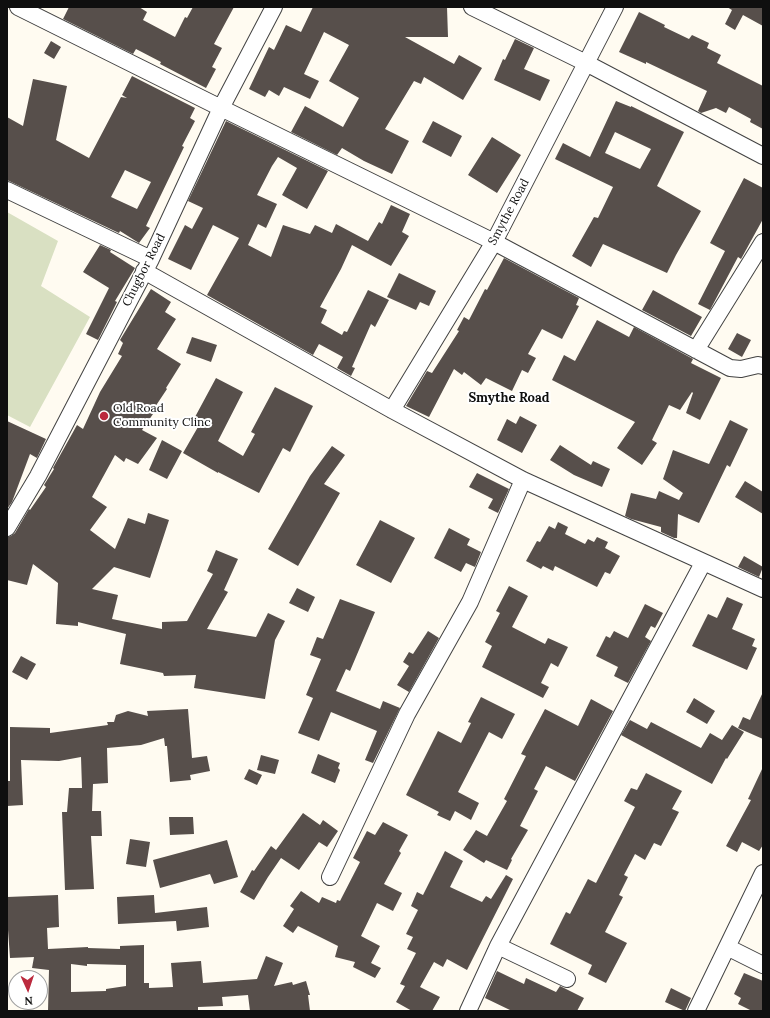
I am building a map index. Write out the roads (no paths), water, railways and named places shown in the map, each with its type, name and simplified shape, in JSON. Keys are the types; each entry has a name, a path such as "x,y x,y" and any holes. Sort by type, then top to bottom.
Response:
{"street":[{"path":"18,7 47,13 221,108 494,242 730,368 741,369 758,365 763,366"},
{"name":"Chugbor Road","path":"7,528 38,476 147,265 221,108 274,7"},
{"path":"472,7 586,63 763,156"},
{"name":"Smythe Road","path":"392,410 494,242 615,7"},
{"path":"7,190 147,265 392,410 523,480 763,589"},
{"path":"696,350 763,242"},
{"path":"330,877 407,714 470,602 523,480"},
{"path":"468,1011 498,946 703,563"},
{"path":"696,1011 763,873"},
{"path":"498,946 567,979"},
{"path":"727,947 763,965"}],"place":[{"name":"Old Road Community Clinc","path":"104,416"}],"district":[{"name":"Smythe Road","path":"509,398"}]}
